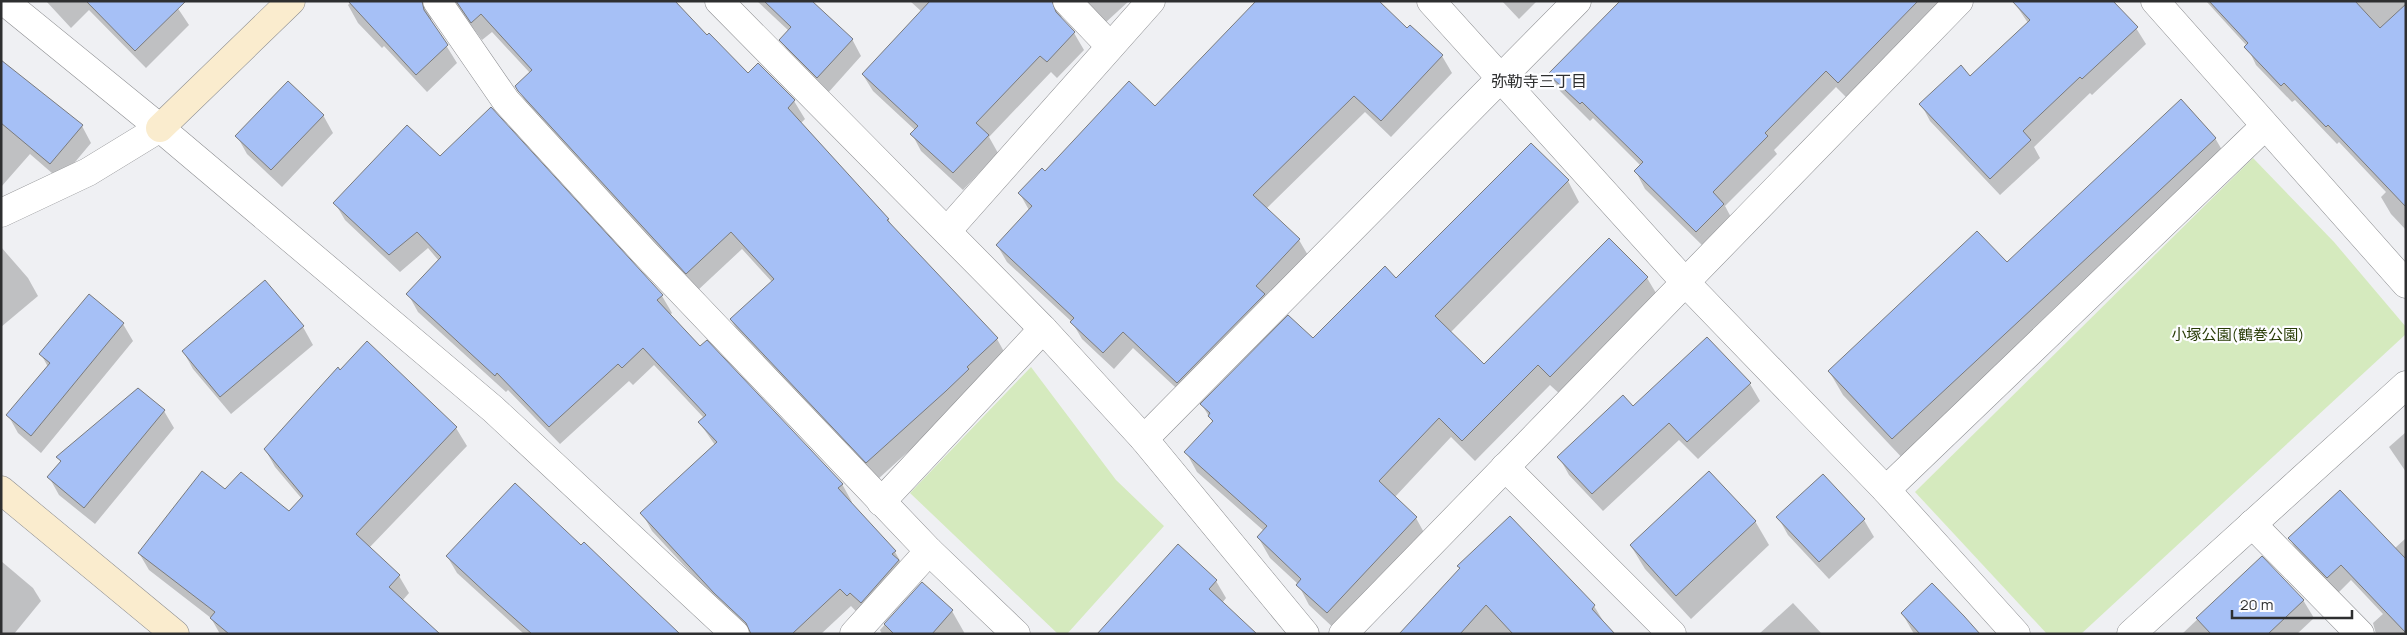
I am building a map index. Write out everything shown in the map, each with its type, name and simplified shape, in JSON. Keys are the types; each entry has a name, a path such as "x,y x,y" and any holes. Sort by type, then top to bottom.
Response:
{"street":[{"path":"4,1 160,128 492,408 735,634"},
{"path":"1,213 88,172 160,128 291,1"},
{"path":"436,1 506,101 651,259 881,502 1016,634"},
{"path":"719,1 1043,329 1144,438 1305,634"},
{"path":"1067,1 1110,46"},
{"path":"947,231 1151,1"},
{"path":"1431,1 1500,80 1685,282 1886,490 2016,634"},
{"path":"1144,438 1577,1"},
{"path":"1343,634 1959,1"},
{"path":"2155,1 2406,284"},
{"path":"1886,490 2265,126"},
{"path":"881,502 1043,329"},
{"path":"2131,634 2406,385"},
{"path":"1505,467 1672,634"},
{"path":"1,490 175,634"},
{"path":"2252,524 2360,634"},
{"path":"854,634 929,551"}],"green space":[{"name":"小塚公園(鶴巻公園)","path":"2253,158 2334,242 2406,327 2406,334 2081,634 2047,634 1915,492"},
{"path":"1031,367 1116,480 1164,526 1067,634 1058,634 910,493"}],"building":[{"path":"86,1 186,1 135,51"},
{"path":"348,1 422,1 424,10 448,45 416,75"},
{"path":"456,1 675,1 707,35 709,33 748,73 758,63 795,100 788,108 889,219 887,220 998,338 967,367 969,369 946,391 866,463 730,319 774,279 731,232 686,274 518,91 515,86 532,70 481,14 471,23"},
{"path":"764,1 812,1 853,39 817,78 779,40 791,27"},
{"path":"930,1 1052,1 1056,12 1075,32 1047,62 1040,56 976,123 989,135 953,173 910,134 918,126 862,74"},
{"path":"1256,1 1379,1 1407,28 1410,25 1443,55 1381,121 1354,96 1253,195 1300,239 1256,286 1265,294 1177,383 1123,332 1103,353 1070,322 1074,318 996,245 1032,206 1018,193 1042,168 1045,171 1129,81 1155,106"},
{"path":"1620,1 1918,1 1838,83 1826,71 1765,133 1768,136 1713,192 1724,204 1696,232 1634,171 1643,162 1582,102 1580,104 1548,74"},
{"path":"2012,1 2113,1 2138,27 2082,79 2080,77 2023,131 2031,140 1990,179 1919,104 1961,65 1970,76 2030,20"},
{"path":"2209,1 2355,1 2380,28 2406,4 2406,207 2328,125 2326,127 2284,83 2281,86 2244,47 2248,43"},
{"path":"1,60 83,125 50,164 1,123"},
{"path":"288,81 324,115 271,170 235,136"},
{"path":"2181,99 2216,138 1892,439 1828,371 1977,231 2007,262"},
{"path":"491,107 663,295 657,300 700,346 707,340 843,484 838,488 896,551 892,554 899,560 861,603 850,593 847,596 840,589 792,634 751,634 746,623 714,593 640,513 717,442 698,422 706,415 643,348 622,368 618,364 549,427 497,373 495,376 406,294 441,257 417,232 389,255 333,203 407,125 440,156"},
{"path":"1531,143 1569,180 1435,316 1484,364 1609,238 1648,277 1550,377 1538,365 1462,441 1439,418 1379,481 1417,517 1327,613 1296,585 1301,579 1257,537 1267,526 1184,452 1213,421 1208,416 1210,413 1200,404 1288,315 1313,338 1385,266 1396,278"},
{"path":"265,280 304,326 220,397 182,351"},
{"path":"89,294 124,323 31,436 6,415 50,363 39,354"},
{"path":"1707,337 1751,383 1687,442 1669,423 1592,494 1557,457 1623,395 1633,406"},
{"path":"367,341 457,427 356,534 400,575 389,587 440,634 229,634 210,618 215,612 138,553 202,471 225,489 241,472 289,511 303,496 264,449 338,367 340,370"},
{"path":"138,388 165,410 84,508 47,477 61,461 56,457"},
{"path":"1709,471 1756,521 1676,596 1630,545"},
{"path":"1823,474 1865,519 1819,562 1776,517"},
{"path":"515,483 581,545 584,542 680,634 532,634 488,595 446,556"},
{"path":"2340,490 2406,559 2406,633 2341,565 2327,578 2288,538"},
{"path":"1510,516 1595,605 1592,609 1615,634 1513,634 1486,605 1460,634 1399,634 1460,568 1457,566"},
{"path":"1178,544 1217,580 1209,589 1257,634 1097,634"},
{"path":"2262,556 2304,600 2268,634 2211,634 2196,618"},
{"path":"922,582 953,610 932,634 894,634 884,624"},
{"path":"1932,583 1980,634 1920,634 1901,613"}],"district":[{"name":"弥勒寺三丁目","path":"1539,81"}]}
